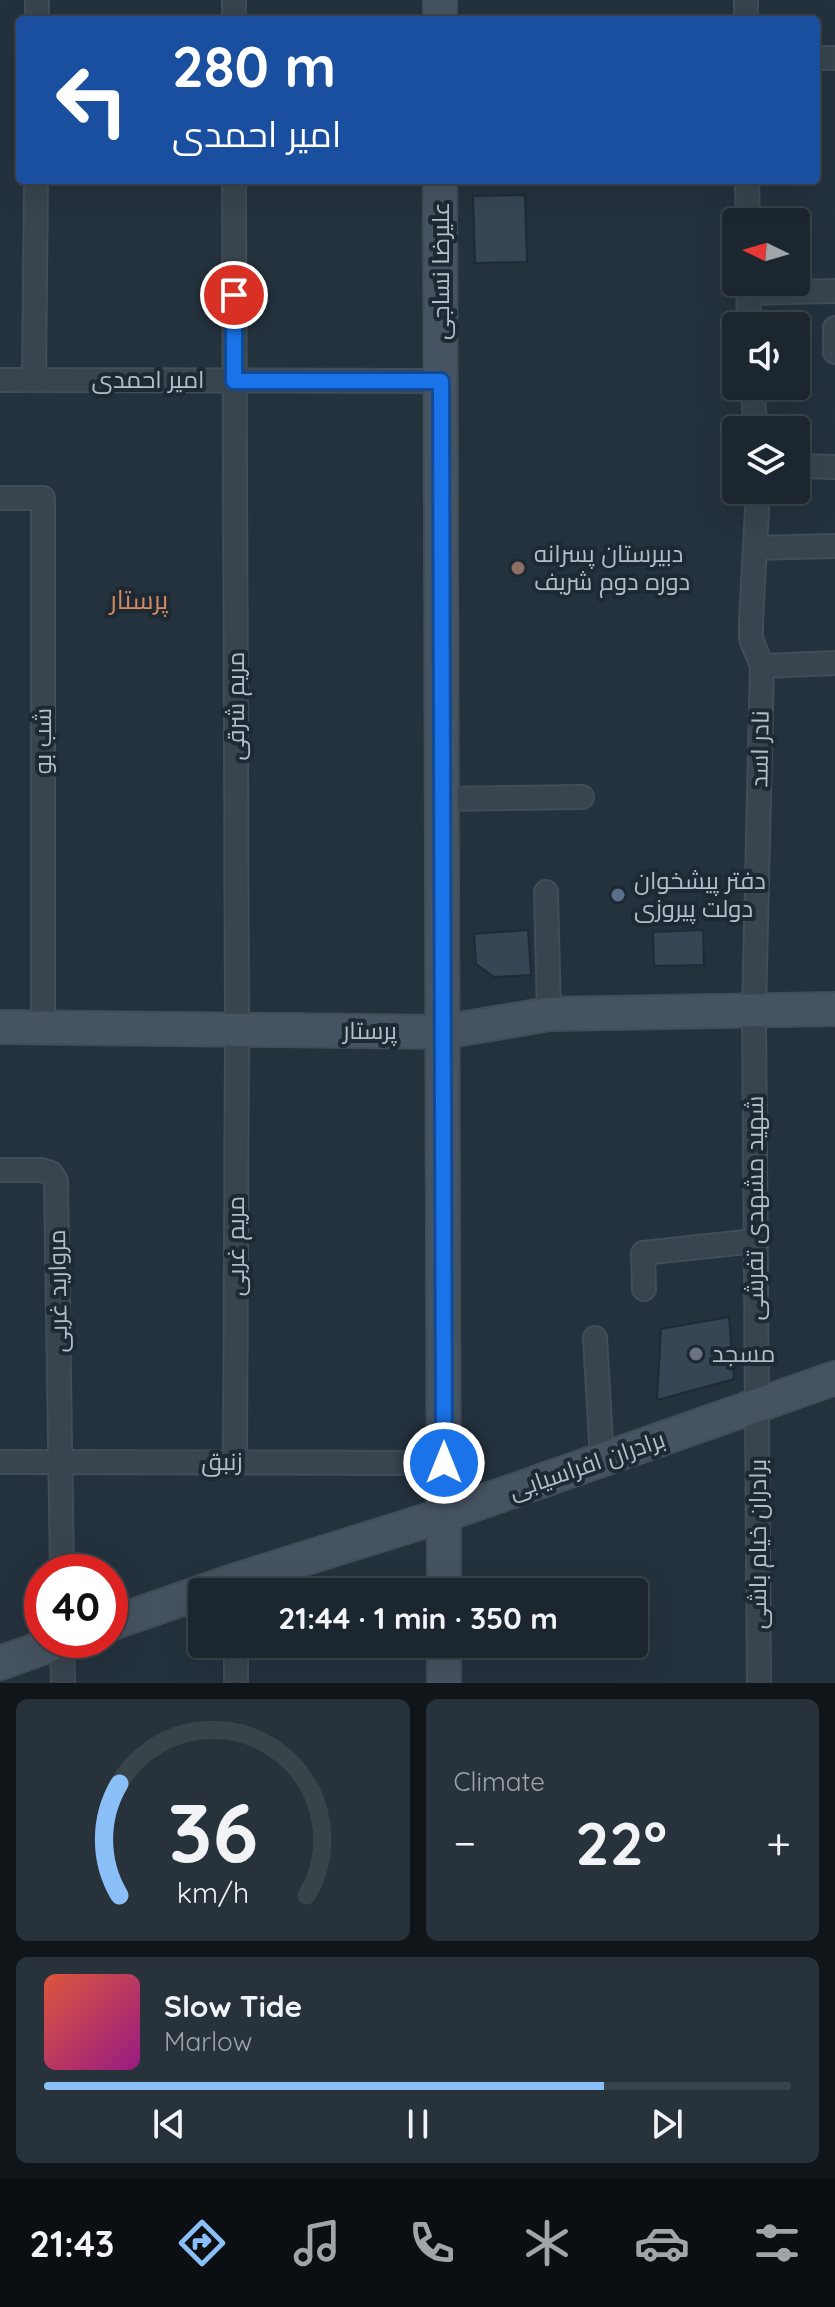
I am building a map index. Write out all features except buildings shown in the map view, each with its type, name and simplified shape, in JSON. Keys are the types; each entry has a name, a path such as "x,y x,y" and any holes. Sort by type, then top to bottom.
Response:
{"street":[{"path":"34,380 36,184"},
{"name":"مریم شرقی","path":"234,184 237,1031"},
{"name":"علیرضا نساجی","path":"440,184 444,1578"},
{"path":"747,184 748,208"},
{"path":"810,290 835,291"},
{"path":"835,328 835,352"},
{"name":"امیر احمدی","path":"0,380 441,381"},
{"path":"810,466 835,467"},
{"name":"شب بو","path":"0,498 43,498 43,1027"},
{"name":"نادر اسد","path":"754,1011 762,666 751,639 757,504"},
{"path":"755,548 835,546"},
{"path":"762,666 835,663"},
{"path":"442,799 582,797"},
{"path":"546,892 549,1014"},
{"name":"پرستار","path":"0,1027 443,1032 549,1014 835,1009"},
{"name":"شهید مشهدی تفرشی","path":"754,1011 757,1406"},
{"name":"مریم غربی","path":"235,1462 237,1031"},
{"name":"مروارید غربی","path":"0,1170 41,1170 51,1173 56,1181 61,1462"},
{"path":"644,1289 643,1253 755,1241"},
{"path":"595,1338 602,1460"},
{"name":"برادران افراسیابی","path":"259,1578 835,1378"},
{"name":"برادران خیام باشی","path":"757,1406 759,1683"},
{"name":"زنبق","path":"0,1462 444,1463"},
{"path":"61,1462 62,1554"},
{"name":"برادران افراسیابی","path":"128,1619 188,1600"},
{"path":"0,1663 24,1654"},
{"path":"63,1658 63,1683"},
{"path":"236,1658 236,1683"},
{"path":"444,1658 444,1683"}],"place":[{"name":"دبیرستان پسرانه دوره دوم شریف","path":"518,568"},
{"name":"دفتر پیشخوان دولت پیروزی","path":"618,895"},
{"name":"مسجد","path":"696,1354"}],"district":[{"name":"پرستار","path":"139,600"}],"route":[{"path":"234,295 234,381 441,381 444,1463"}]}
